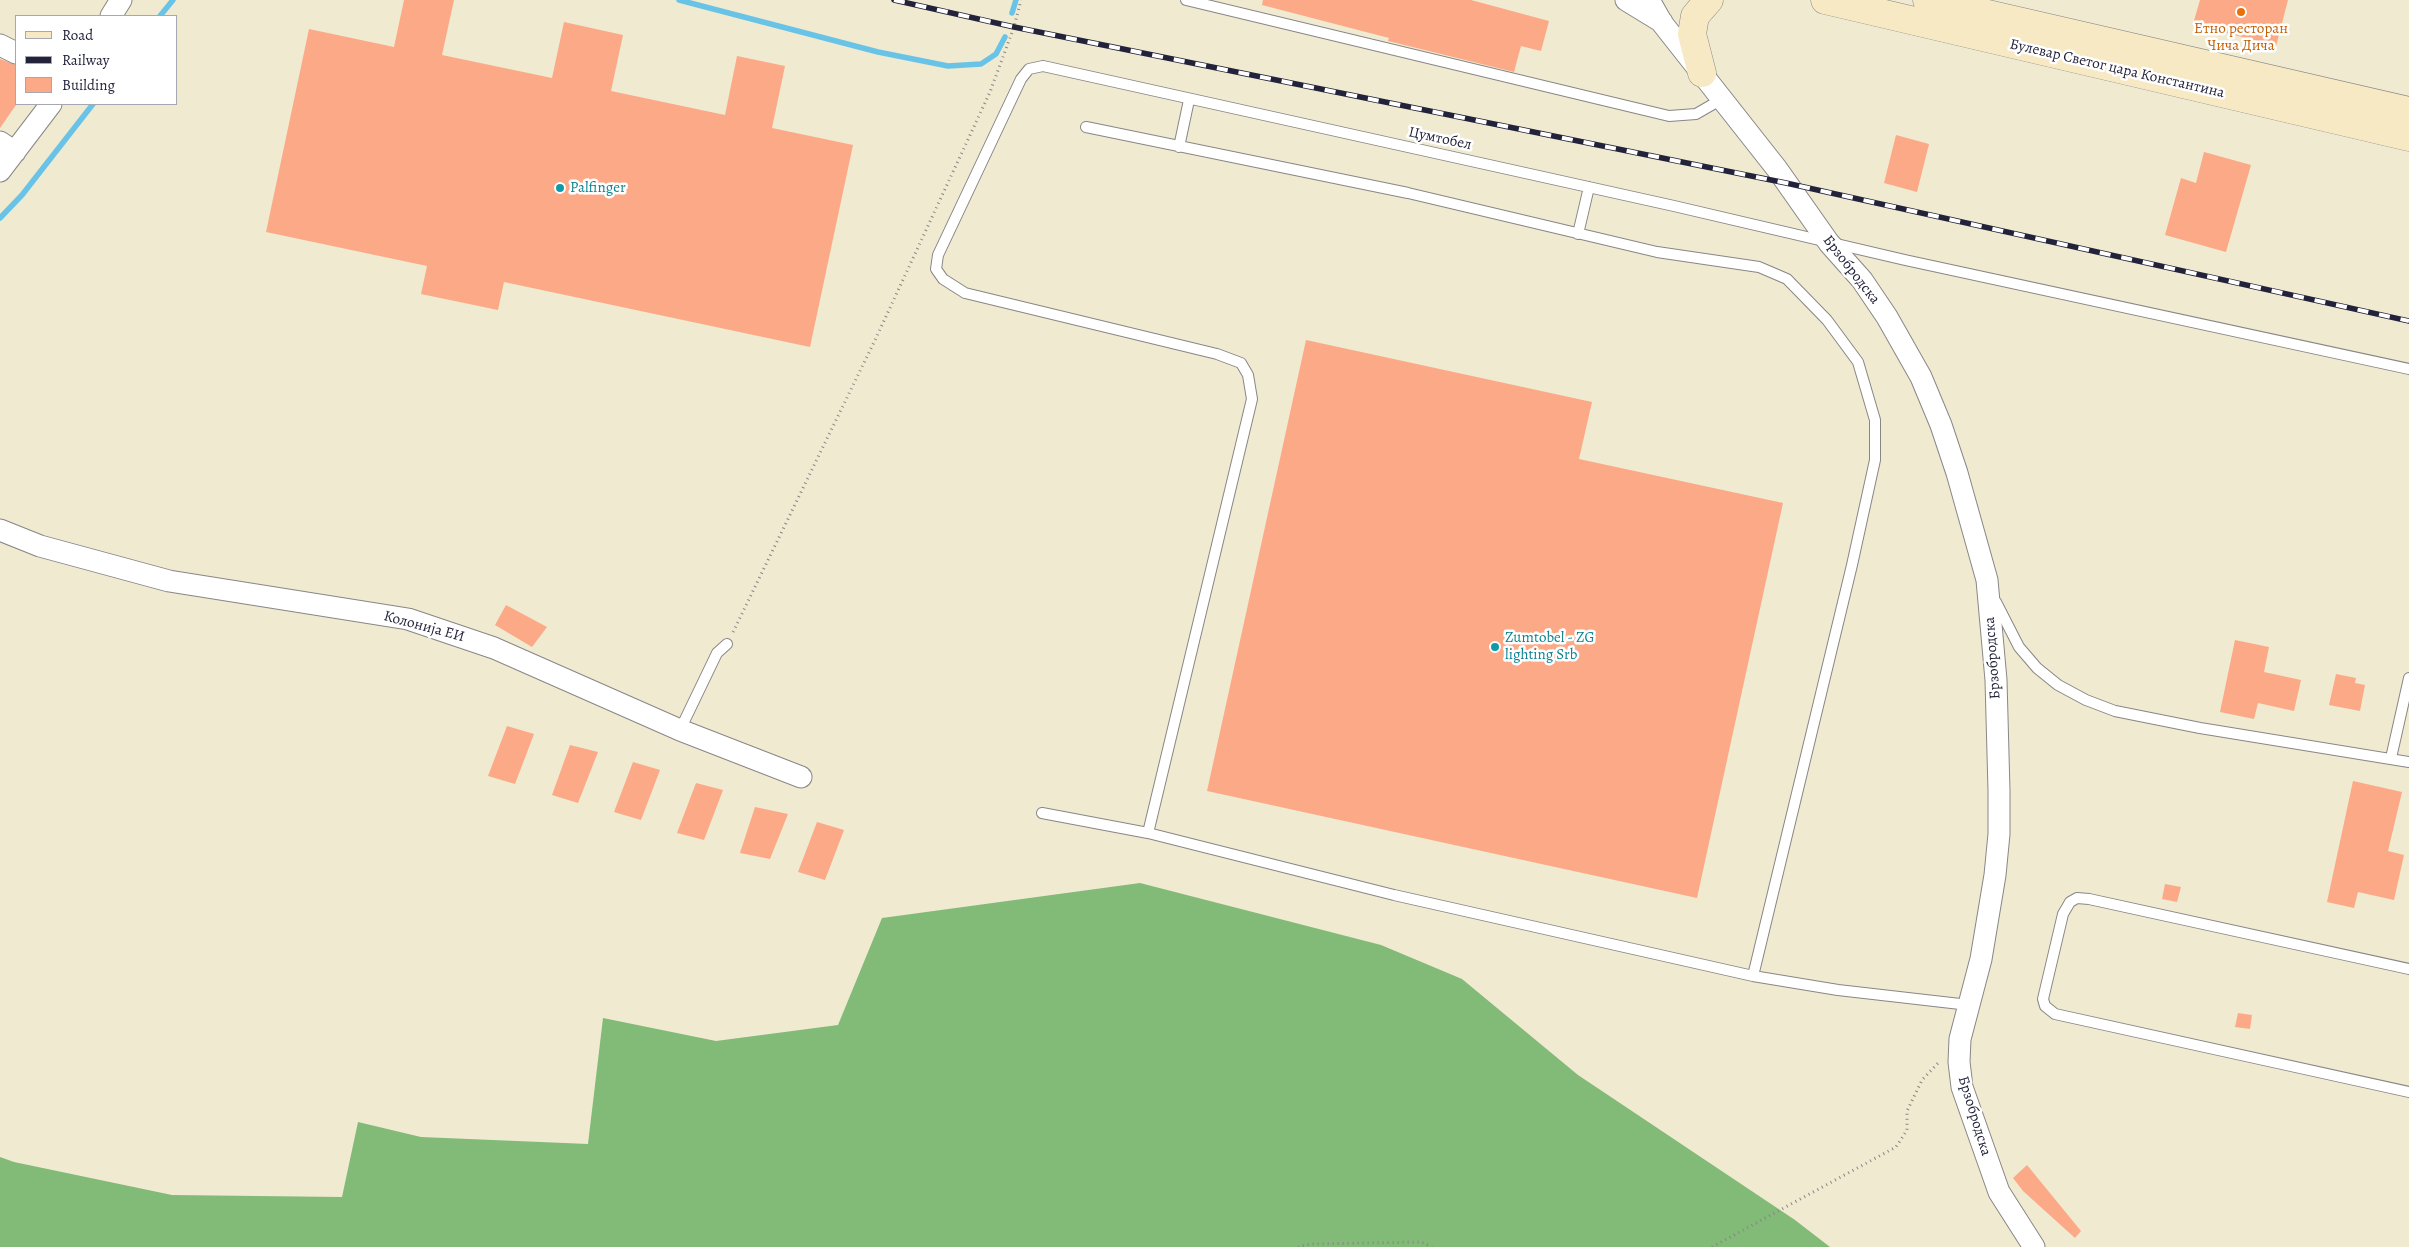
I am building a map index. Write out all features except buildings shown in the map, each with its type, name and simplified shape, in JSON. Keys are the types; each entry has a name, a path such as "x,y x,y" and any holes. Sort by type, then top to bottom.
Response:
{"main road":[{"path":"1702,73 1692,34 1694,16 1709,0"},
{"name":"Булевар Светог цара Константина","path":"1826,0 2409,137"},
{"name":"Булевар Светог цара Константина","path":"1927,0 2409,111"}],"street":[{"path":"1626,0 1662,23"},
{"path":"1649,0 1662,23"},
{"name":"Брзобродска","path":"1662,23 1777,169 1829,242 1862,280 1887,317 1921,377 1955,465 1987,580 1996,680 1999,834 1981,959 1960,1039 1959,1062 1962,1087 1999,1192 2034,1247"},
{"path":"0,45 15,52"},
{"path":"0,171 7,147 50,105"},
{"name":"Колонија ЕИ","path":"0,530 40,546 169,581 408,619 494,648 680,730 801,777"}],"lane":[{"path":"1186,0 1669,116 1696,114 1722,99"},
{"name":"Цумтобел","path":"1148,833 1252,399 1248,375 1241,363 1217,354 965,293 943,278 936,269 938,255 1021,79 1029,69 1043,66 1829,242 2409,369"},
{"path":"1179,147 1189,100"},
{"path":"1086,127 1408,193 1658,252 1759,267 1787,279 1827,320 1858,362 1875,420 1875,460 1753,976"},
{"path":"1578,234 1589,187"},
{"path":"1987,580 2000,614 2019,647 2038,668 2058,685 2086,700 2115,711 2200,728 2409,762"},
{"path":"680,730 717,653 727,644"},
{"path":"2392,758 2409,678"},
{"path":"1042,813 1148,833 1394,895 1753,976 1838,990 1969,1006"},
{"path":"2409,969 2089,899 2077,898 2070,902 2063,914 2043,999 2045,1006 2056,1014 2409,1092"}],"path":[{"path":"727,644 876,338 990,92 1014,27 1021,0"},
{"path":"1712,1247 1896,1147 1907,1130 1907,1111 1922,1080 1960,1039"},
{"path":"1298,1247 1310,1244 1421,1242 1432,1247"}],"green space":[{"path":"1140,883 1381,945 1462,979 1578,1075 1795,1220 1830,1247 0,1247 0,1157 14,1162 172,1195 342,1197 358,1122 421,1137 588,1144 603,1018 716,1041 838,1025 882,918"}],"waterway":[{"path":"161,15 173,0"},
{"path":"679,0 878,52 948,66 981,64 996,54 1005,37"},
{"path":"1012,13 1016,0"},
{"path":"0,218 22,195 92,105"}],"railway":[{"path":"894,0 1014,27 1786,183 2409,321"}],"place":[{"name":"Етно ресторан Чича Дича","path":"2241,12"},
{"name":"Palfinger","path":"560,188"},
{"name":"Zumtobel - ZG lighting Srb","path":"1495,647"}]}
